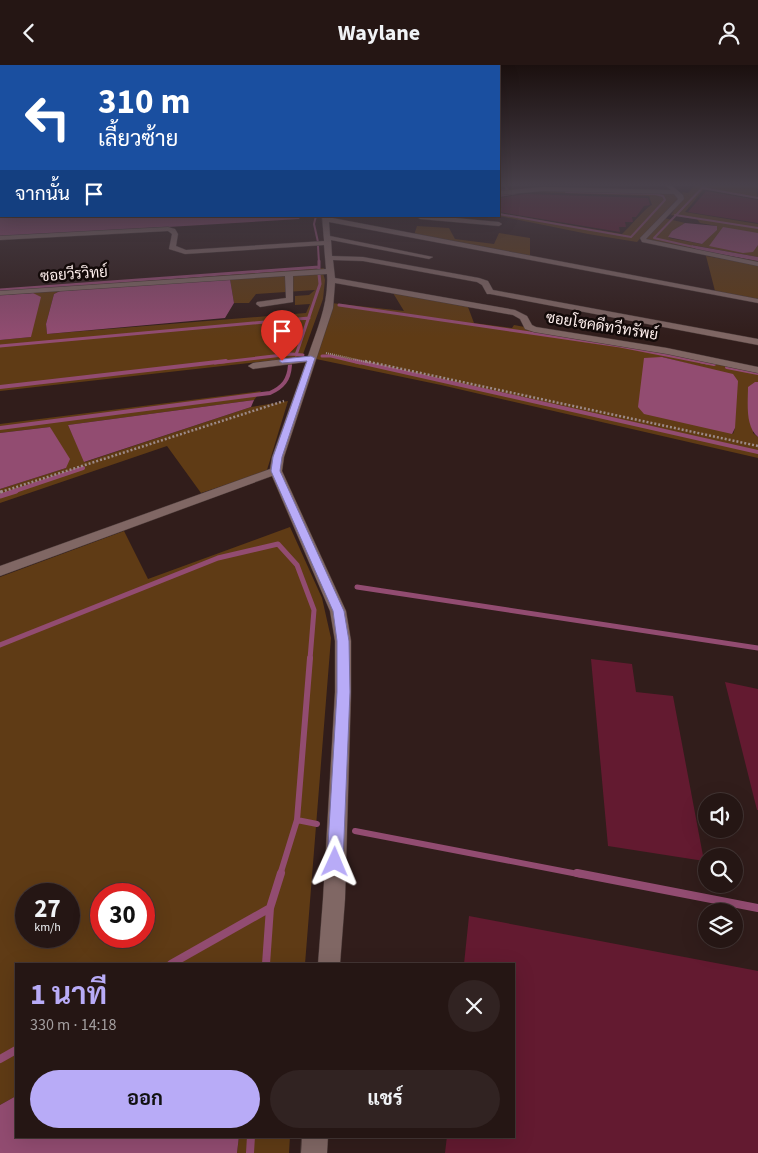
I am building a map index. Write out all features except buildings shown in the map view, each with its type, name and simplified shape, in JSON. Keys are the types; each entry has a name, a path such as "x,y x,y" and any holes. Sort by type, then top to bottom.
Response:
{"street":[{"path":"0,238 42,236"},
{"path":"175,236 172,247 185,252 363,259 479,280 486,283 490,292 758,342"},
{"path":"327,236 329,258 329,308 278,457 276,471 338,611 343,641 343,692 334,899 329,963"},
{"path":"418,236 758,301"},
{"path":"645,236 642,239 644,241 758,264"},
{"path":"329,258 429,257"},
{"name":"ซอยวีรวิทย์","path":"0,293 289,273 329,258"},
{"name":"ซอยโชคดีทวีทรัพย์","path":"329,258 515,313 524,318 528,327 534,329 667,351 758,370"},
{"path":"260,304 290,300 289,273"},
{"path":"253,366 312,355"},
{"path":"0,571 276,471"},
{"path":"314,1153 315,1138"}],"path":[{"path":"312,355 349,357 758,446"},
{"path":"0,492 298,396"}],"shaded area":[{"path":"418,236 453,236 455,239 494,244 498,236 530,238 530,257"},
{"path":"599,236 643,236 637,242"},
{"path":"648,236 670,236 669,238 702,244 709,236 758,236 758,257 692,245 697,250 758,261 758,263 652,243 645,239"},
{"path":"669,236 711,236 702,244"},
{"path":"717,236 758,236 758,245 753,252 743,253 709,246"},
{"path":"691,245 758,257 758,261 697,250"},
{"path":"706,256 758,265 758,299 715,291"},
{"path":"324,268 325,280 323,299 302,357 0,391 0,340 31,337 33,293 0,295 0,291","holes":["230,279 234,303 249,303 256,294 315,290 309,295 295,296 295,305 310,304 306,313 47,334 46,324 54,294 60,291"]},
{"path":"230,279 234,303 225,318 47,334 46,324 54,294 60,291"},
{"path":"33,293 41,297 31,337 0,340 0,295"},
{"path":"393,293 468,307 474,323 512,328 514,325 758,371 758,382 755,382 753,433 758,437 758,458 441,385 316,359 331,303 404,311","holes":["662,357 733,375 735,428 733,434"]},
{"path":"662,357 733,374 738,381 735,428 732,434 644,414 638,407 644,358"},
{"path":"758,382 758,437 749,421 748,407 748,387"},
{"path":"261,391 254,400 68,425 85,462 251,407 288,401 267,470 261,473 201,493 167,446 0,503 0,489 66,468 50,427 0,433 0,424"},
{"path":"254,400 251,407 84,462 68,425"},
{"path":"50,427 70,459 66,468 0,489 0,433"},
{"path":"290,527 322,598 331,638 305,963 15,963 15,1097 0,1105 0,577 124,531 148,579"},
{"path":"15,1097 15,1138 239,1138 237,1153 0,1153 0,1105"},
{"path":"239,1138 290,1138 289,1153 237,1153"}],"waterway":[{"path":"317,236 318,242"},
{"path":"624,236 632,236"},
{"path":"656,236 654,238 698,248"},
{"path":"318,246 319,263"},
{"path":"0,290 319,267"},
{"path":"308,318 320,284 319,274"},
{"path":"339,305 620,346 707,363"},
{"path":"0,346 308,318"},
{"path":"296,354 308,318"},
{"path":"215,363 296,354"},
{"path":"296,354 303,355"},
{"path":"322,356 331,356 360,363"},
{"path":"0,387 226,361"},
{"path":"355,361 758,452"},
{"path":"700,361 714,364"},
{"path":"0,428 270,393 284,382 290,365"},
{"path":"727,367 758,373"},
{"path":"12,492 83,468"},
{"path":"0,496 16,491"},
{"path":"0,645 218,558 278,544 297,565 314,610 310,659"},
{"path":"357,587 758,648"},
{"path":"297,820 310,658"},
{"path":"280,875 297,820"},
{"path":"297,820 317,824"},
{"path":"355,831 583,875"},
{"path":"270,908 281,873"},
{"path":"577,873 758,908"},
{"path":"173,963 270,908"},
{"path":"266,963 270,908"},
{"path":"0,1059 15,1051"},
{"path":"250,1153 251,1138"}],"route":[{"path":"282,361 311,358 278,457 276,471 338,611 343,641 343,692 335,862"}]}
